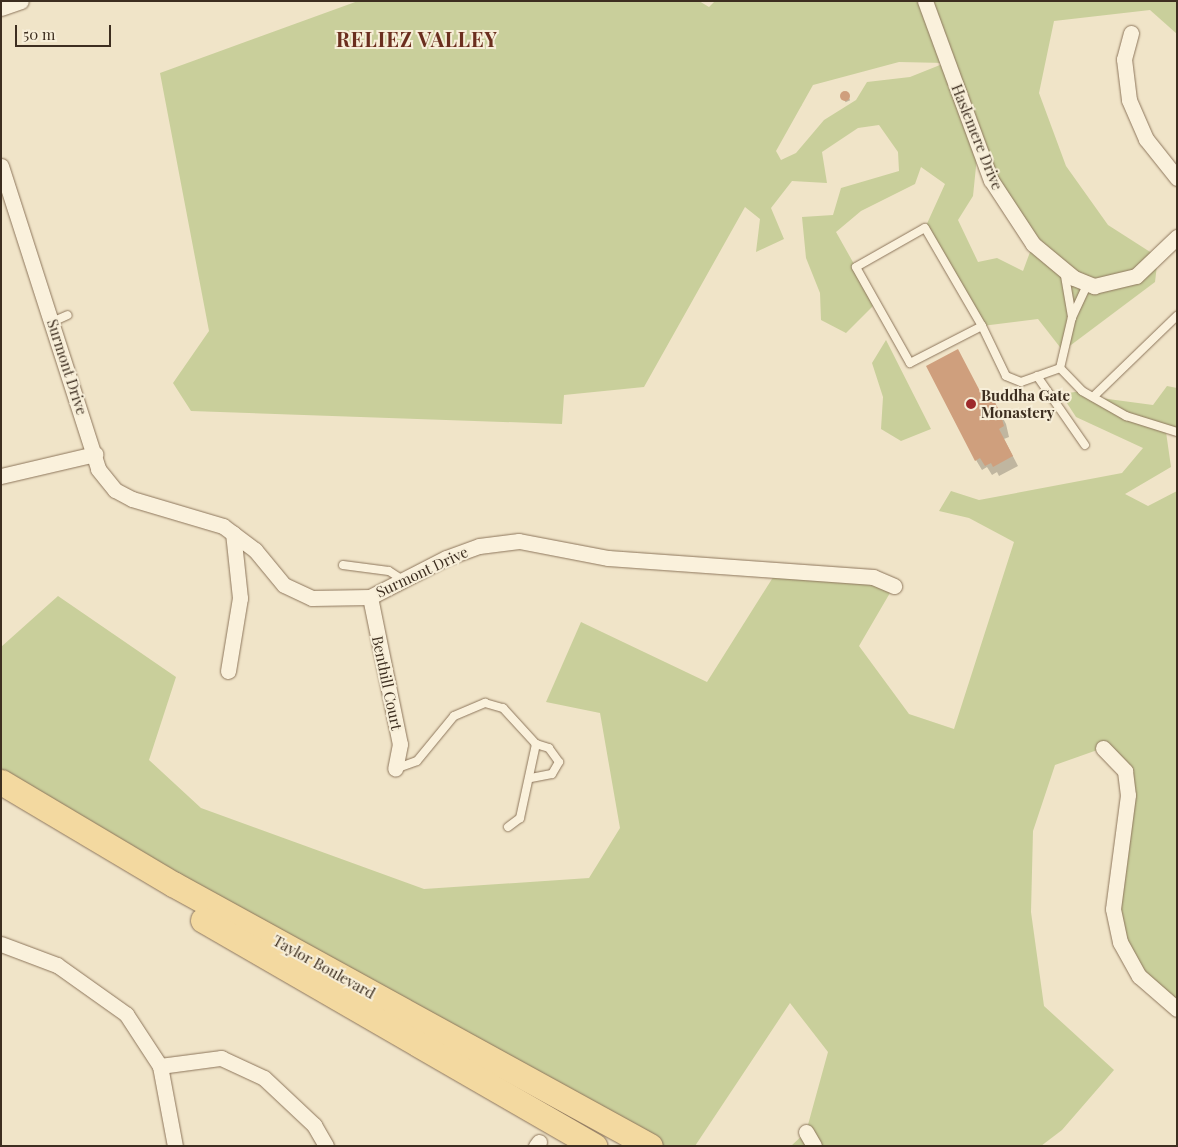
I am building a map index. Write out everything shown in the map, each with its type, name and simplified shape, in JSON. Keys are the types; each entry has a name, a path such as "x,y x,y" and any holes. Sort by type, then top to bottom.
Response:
{"main road":[{"name":"Taylor Boulevard","path":"1,782 173,884 650,1146"},
{"name":"Taylor Boulevard","path":"1,799 594,1146"}],"street":[{"path":"1,8 21,1"},
{"name":"Haslemere Drive","path":"925,1 991,180 1033,244 1064,269 1088,284"},
{"path":"1131,33 1124,59 1129,100 1146,139 1177,178"},
{"name":"Surmont Drive","path":"1,166 95,454 98,469 115,490 132,499 223,526 255,550 284,585 312,598 370,596 479,546 519,541 608,558 872,577 894,586"},
{"path":"1088,284 1136,276 1177,237"},
{"path":"1,476 95,454"},
{"path":"228,671 240,598 233,533"},
{"name":"Benthill Court","path":"370,596 400,744 395,770"},
{"path":"1103,748 1126,771 1128,795 1113,909 1120,942 1138,976 1177,1009"},
{"path":"1,944 57,965 126,1014 160,1066 175,1146"},
{"path":"160,1066 221,1058 264,1078 314,1126 326,1146"},
{"path":"806,1132 814,1146"}],"lane":[{"path":"982,326 910,363 856,267 925,228 982,326 1006,376 1021,382 1060,368"},
{"path":"1064,269 1072,317"},
{"path":"1060,368 1072,317 1088,284"},
{"path":"52,322 68,315"},
{"path":"1093,397 1177,316"},
{"path":"1060,368 1093,397 1126,416 1177,432"},
{"path":"1037,376 1085,445"},
{"path":"343,565 389,571 403,580"},
{"path":"395,770 417,761 454,716 485,703 503,708 536,744 549,748 559,762 552,774 531,778"},
{"path":"508,827 520,818 531,778 536,744"}],"green space":[{"path":"358,1 699,1 709,7 715,1 1177,1 1177,34 1150,10 1054,21 1039,93 1066,166 1108,225 1158,257 1155,282 1063,351 1038,319 982,326 925,228 945,184 921,167 915,184 861,211 836,232 876,303 846,333 821,320 820,293 806,258 802,217 833,215 841,188 899,171 898,152 879,125 858,128 822,152 827,183 792,181 771,208 784,239 756,252 760,219 745,207 644,387 564,395 562,424 191,411 173,383 209,331 160,73","holes":["899,62 945,63 910,77 867,82 856,100 824,120 796,153 781,160 776,151 813,85","978,147 1033,244 1023,271 997,258 978,262 958,220 973,196"]},
{"path":"886,340 931,429 901,441 881,429 883,397 872,363"},
{"path":"1167,386 1177,388 1177,432 1166,432 1171,467 1125,494 1148,506 1177,491 1177,1009 1139,976 1113,909 1125,771 1103,748 1055,765 1033,831 1031,912 1044,1006 1114,1070 1062,1130 1041,1146 791,1146 806,1132 828,1052 790,1003 695,1146 650,1146 1,782 1,647 58,596 176,677 149,760 201,808 424,889 589,878 620,828 600,713 546,702 581,622 707,682 777,571 894,586 859,646 909,714 954,729 1014,542 969,518 939,511 951,491 979,500 1122,473 1143,448 1076,417 1061,394 1082,391 1093,397 1153,405"}],"building":[{"path":"843,91 847,91 850,96 849,100 843,101 840,98 840,94"},
{"name":"Buddha Gate Monastery","path":"958,349 982,395 989,391 1000,412 1004,426 999,429 1013,456 993,467 991,463 985,466 980,458 975,461 926,366"}],"place":[{"name":"Buddha Gate Monastery","path":"971,404"}],"district":[{"name":"RELIEZ VALLEY","path":"417,38"}]}
